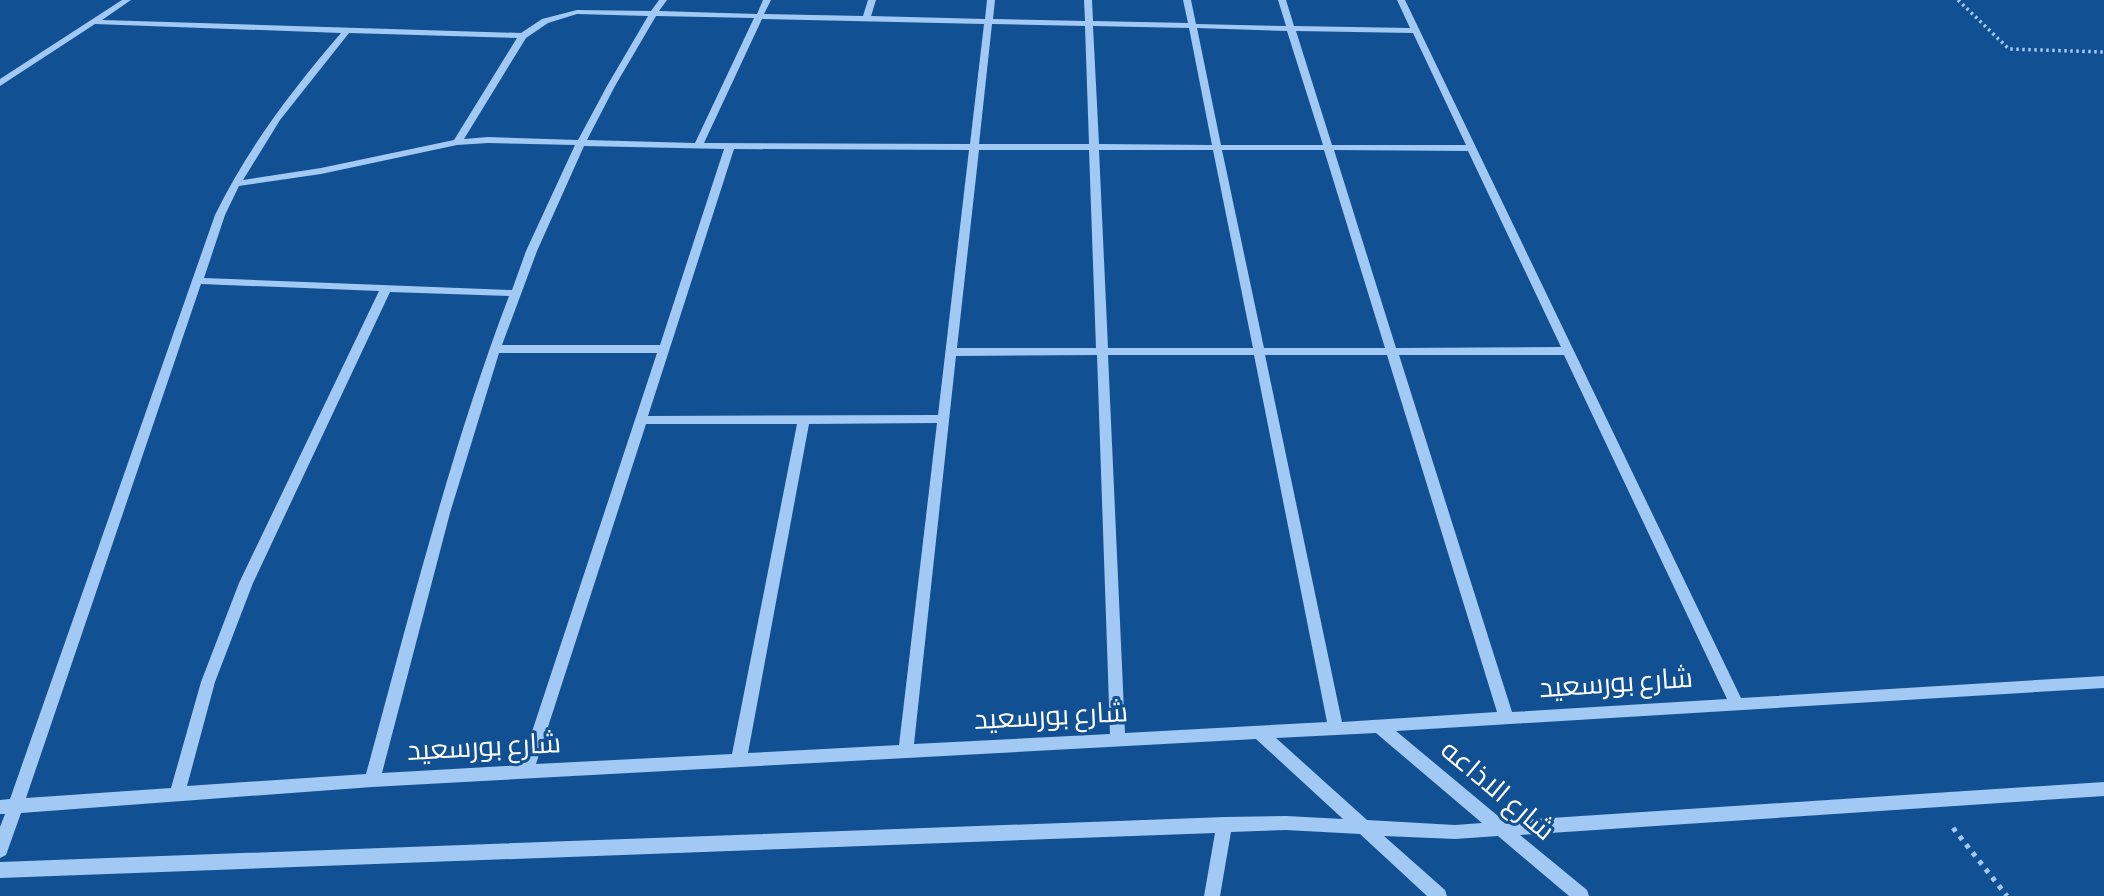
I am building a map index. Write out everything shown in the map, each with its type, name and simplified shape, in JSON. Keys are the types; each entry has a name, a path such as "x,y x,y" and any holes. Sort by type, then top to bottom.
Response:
{"street":[{"path":"0,83 127,0"},
{"path":"372,780 462,454 514,293 579,143 663,0"},
{"path":"698,146 767,0"},
{"path":"867,18 872,0"},
{"path":"906,751 991,0"},
{"path":"1088,0 1118,740"},
{"path":"1187,0 1336,728"},
{"path":"1282,0 1506,717"},
{"path":"1401,0 1736,703"},
{"path":"457,142 523,36 532,28 562,15 592,12 760,15 1416,31"},
{"path":"94,22 523,36"},
{"path":"0,850 8,806 199,281 212,236 234,184 281,111 347,30"},
{"path":"234,184 321,171 457,142 488,140 698,146 1472,148"},
{"path":"526,773 730,146"},
{"path":"199,281 514,293"},
{"path":"177,795 208,682 246,583 386,288"},
{"path":"496,349 664,349"},
{"path":"951,352 1568,351"},
{"path":"641,419 944,419"},
{"path":"739,759 804,419"},
{"name":"شارع بورسعيد","path":"8,806 372,780 1260,733 2104,682"},
{"name":"شارع الاذاعه","path":"1379,726 1581,896"},
{"path":"1260,733 1439,896"},
{"path":"0,870 1286,822 1408,832 1455,832 2104,789"},
{"path":"1212,896 1225,824"}],"path":[{"path":"1958,0 2008,49 2104,52"},
{"path":"1930,800 2007,896"}]}
